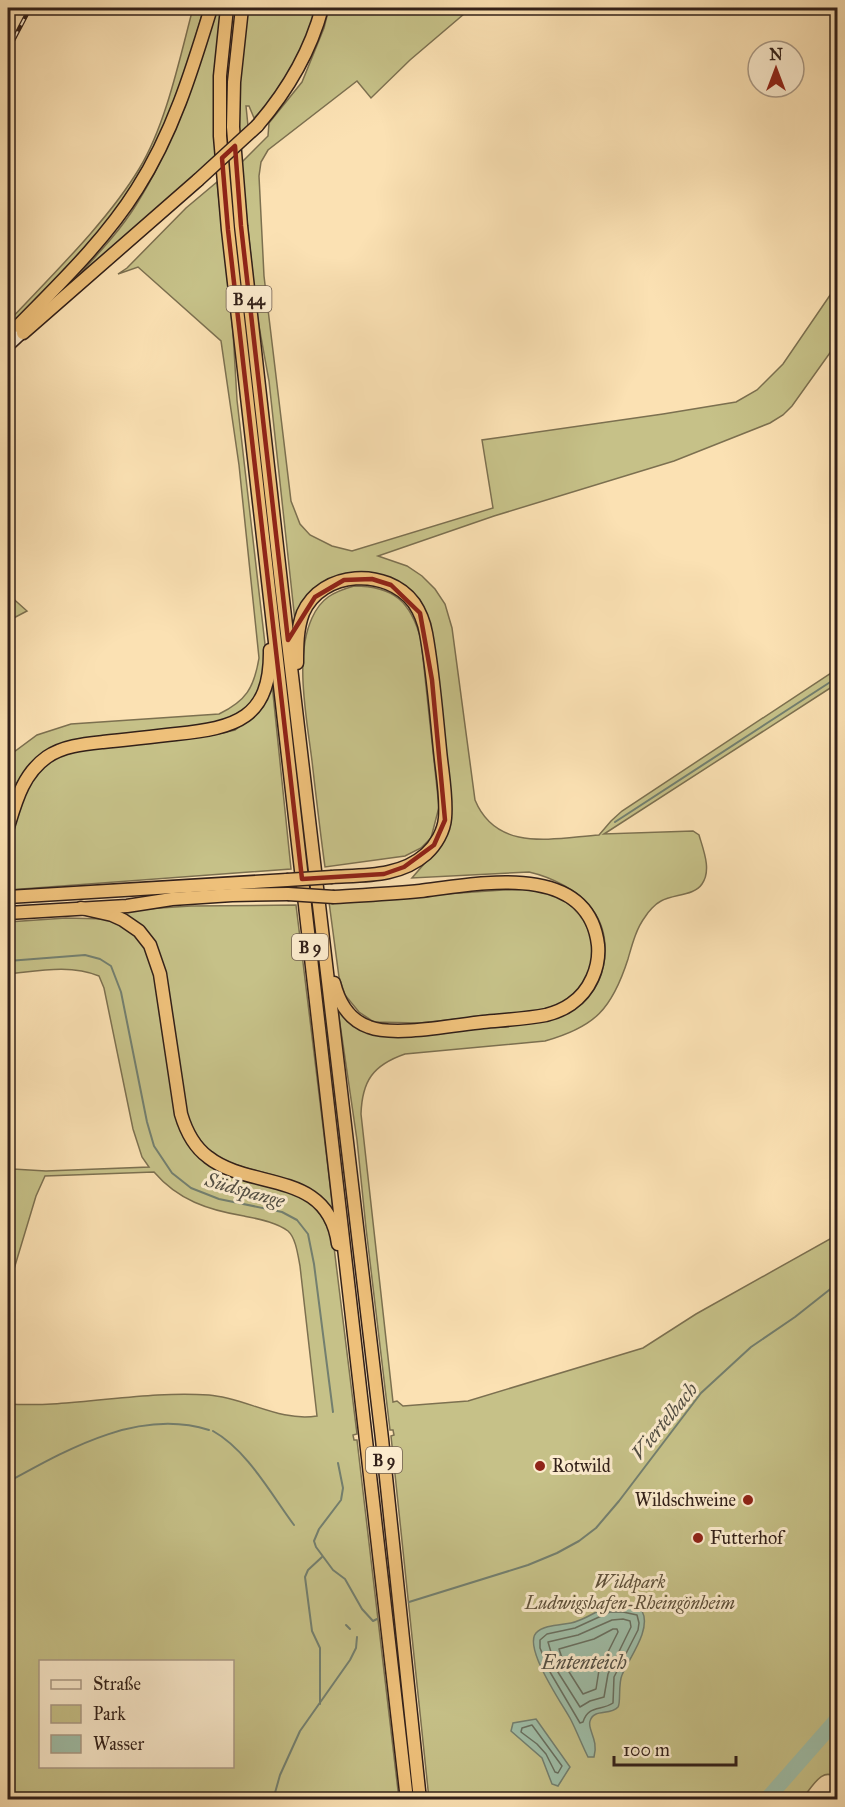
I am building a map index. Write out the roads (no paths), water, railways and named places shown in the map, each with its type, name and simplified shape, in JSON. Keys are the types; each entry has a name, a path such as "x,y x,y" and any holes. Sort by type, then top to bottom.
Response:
{"highway":[{"path":"21,329 86,256 138,188 176,114 211,8"},
{"name":"B 44","path":"227,8 220,76 220,136 228,230 273,622"},
{"name":"B 44","path":"242,8 234,82 234,127 240,215 293,678"},
{"path":"21,329 198,180 257,126 275,105 303,62 322,8"},
{"path":"8,897 384,874 404,867 427,854 439,837 445,820 432,680 426,632 420,613 400,590 381,581 353,579 328,587 315,597 304,613 293,678"},
{"path":"8,827 25,781 39,764 56,752 90,743 215,730 243,719 257,704 267,686 273,622"},
{"name":"B 9","path":"273,622 407,1800"},
{"name":"B 9","path":"293,678 382,1439 420,1800"},
{"path":"8,913 232,895 288,894 334,897 485,883 523,883 538,885 564,894 574,901 589,917 597,938 598,961 592,978 580,996 562,1009 546,1015 425,1028 382,1030 362,1024 347,1012 337,994 326,953"},
{"path":"81,908 123,920 139,931 150,945 160,974 181,1114 191,1139 209,1158 222,1166 288,1185 315,1200 331,1221 339,1253 347,1272"}],"main road":[{"path":"8,336 21,329"},
{"path":"8,347 21,329"}],"water":[{"name":"Ententeich","path":"609,1606 623,1606 642,1611 644,1626 642,1635 622,1675 618,1707 615,1710 595,1715 590,1721 595,1751 594,1757 588,1757 571,1720 539,1663 533,1640 536,1633 543,1628 576,1622"},
{"path":"536,1719 570,1767 558,1786 552,1784 542,1758 511,1731 513,1723"}],"waterway":[{"path":"615,822 838,677"},
{"name":"Südspange","path":"8,961 85,955 100,959 111,966 121,992 147,1122 154,1146 172,1173 191,1188 219,1199 282,1212 297,1220 308,1234 333,1412"},
{"name":"Viertelbach","path":"409,1602 528,1565 579,1541 596,1528 619,1501 701,1393 751,1347 795,1317 838,1283"},
{"path":"8,1482 80,1445 130,1428 156,1424 183,1425 209,1430"},
{"path":"213,1431 237,1449 248,1461 294,1525"},
{"name":"Südspange","path":"338,1463 343,1488 341,1500 319,1529 314,1541 333,1570 345,1579 362,1609 373,1621 377,1619"},
{"name":"Viertelbach","path":"320,1704 320,1648 312,1631 305,1577 308,1570 322,1557"},
{"name":"Viertelbach","path":"346,1625 350,1629"},
{"name":"Viertelbach","path":"273,1800 280,1775 300,1731 350,1660 356,1648 357,1637"},
{"path":"766,1800 838,1718"},
{"path":"806,1752 809,1758"}],"railway":[{"path":"8,22 15,8"},
{"path":"8,50 30,8"}],"place":[{"name":"Rotwild","path":"540,1466"},
{"name":"Wildschweine","path":"748,1500"},
{"name":"Futterhof","path":"698,1538"}],"park label":[{"name":"Wildpark Ludwigshafen-Rheingönheim","path":"630,1592"}]}
